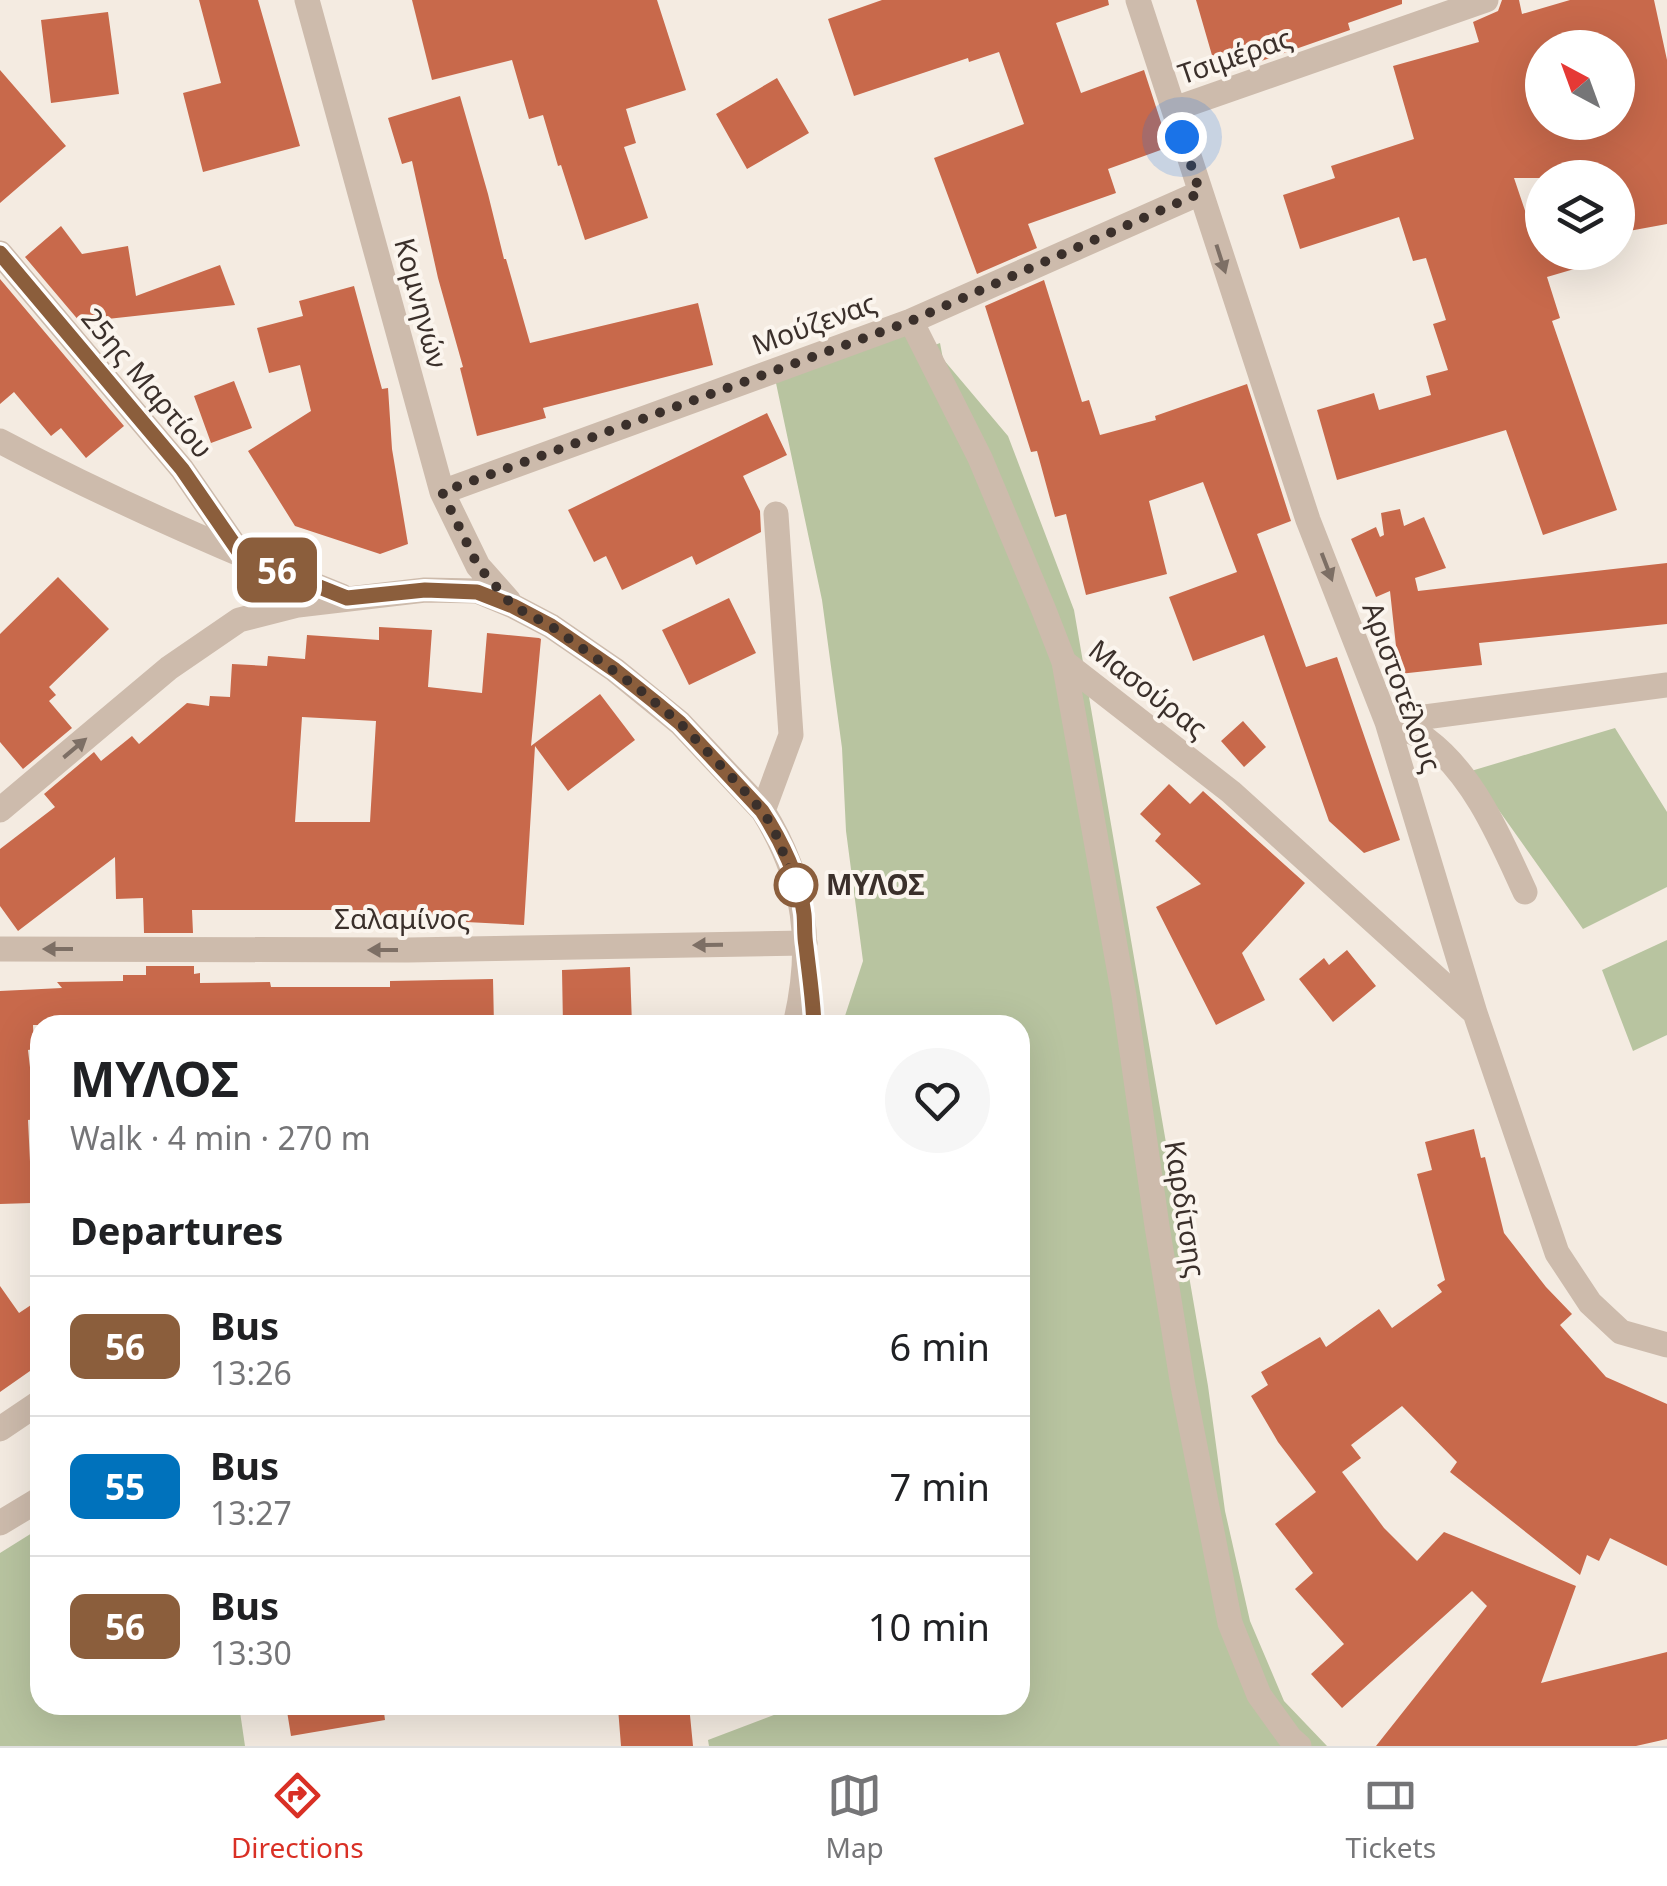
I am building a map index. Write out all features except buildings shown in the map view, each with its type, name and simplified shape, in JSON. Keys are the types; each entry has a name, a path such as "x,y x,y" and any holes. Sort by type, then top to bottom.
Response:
{"street":[{"name":"Κομνηνών","path":"306,0 442,492 478,566 513,606"},
{"name":"Αριστοτέλους","path":"1138,0 1308,520 1387,722 1474,1013 1557,1253 1590,1303 1622,1332 1667,1345"},
{"name":"Τσιμέρας","path":"1174,109 1486,0"},
{"name":"Μούζενας","path":"442,492 911,321 1200,193"},
{"name":"25ης Μαρτίου","path":"0,253 182,469 242,556"},
{"name":"Μασούρας","path":"911,321 980,458 1064,662 1232,792 1474,1013"},
{"path":"0,441 61,474 242,556 347,598"},
{"path":"762,811 791,735 776,514"},
{"path":"0,810 169,668 240,620 298,604 347,598 425,590 477,592 551,626 615,670 680,723 762,811 793,874 804,910 802,996 797,1015"},
{"name":"Καρδίτσης","path":"1064,662 1124,996 1183,1386 1230,1623 1258,1695 1299,1746"},
{"path":"1387,722 1667,685"},
{"path":"1387,722 1425,738 1450,761 1492,822 1525,892"},
{"path":"805,943 814,1015"},
{"name":"Σαλαμίνος","path":"0,949 408,950 805,943"},
{"path":"0,1429 30,1409"},
{"path":"0,1524 30,1504"}],"green space":[{"path":"911,321 932,346 940,343 943,359 1008,436 1074,610 1208,1386 1225,1511 1250,1621 1284,1701 1327,1746 709,1746 708,1740 774,1715 1030,1715 1030,1015 845,1015 863,961 846,831 842,748 822,600 773,369"},
{"path":"1615,728 1667,812 1667,887 1583,929 1471,771"},
{"path":"1667,940 1667,1035 1633,1051 1602,970"},
{"path":"30,1534 30,1715 240,1715 245,1746 0,1746 0,1553"}],"bus line":[{"name":"56","path":"0,253 182,469 242,556 347,598 425,590 477,592 551,626 615,670 680,723 773,827 804,910 814,1015"}],"place":[{"name":"ΜΥΛΟΣ","path":"796,885"}],"route":[{"path":"796,885 773,827 740,786 680,723 615,670 551,626 513,606 478,566 442,492 911,321 1200,193 1182,137"}]}
